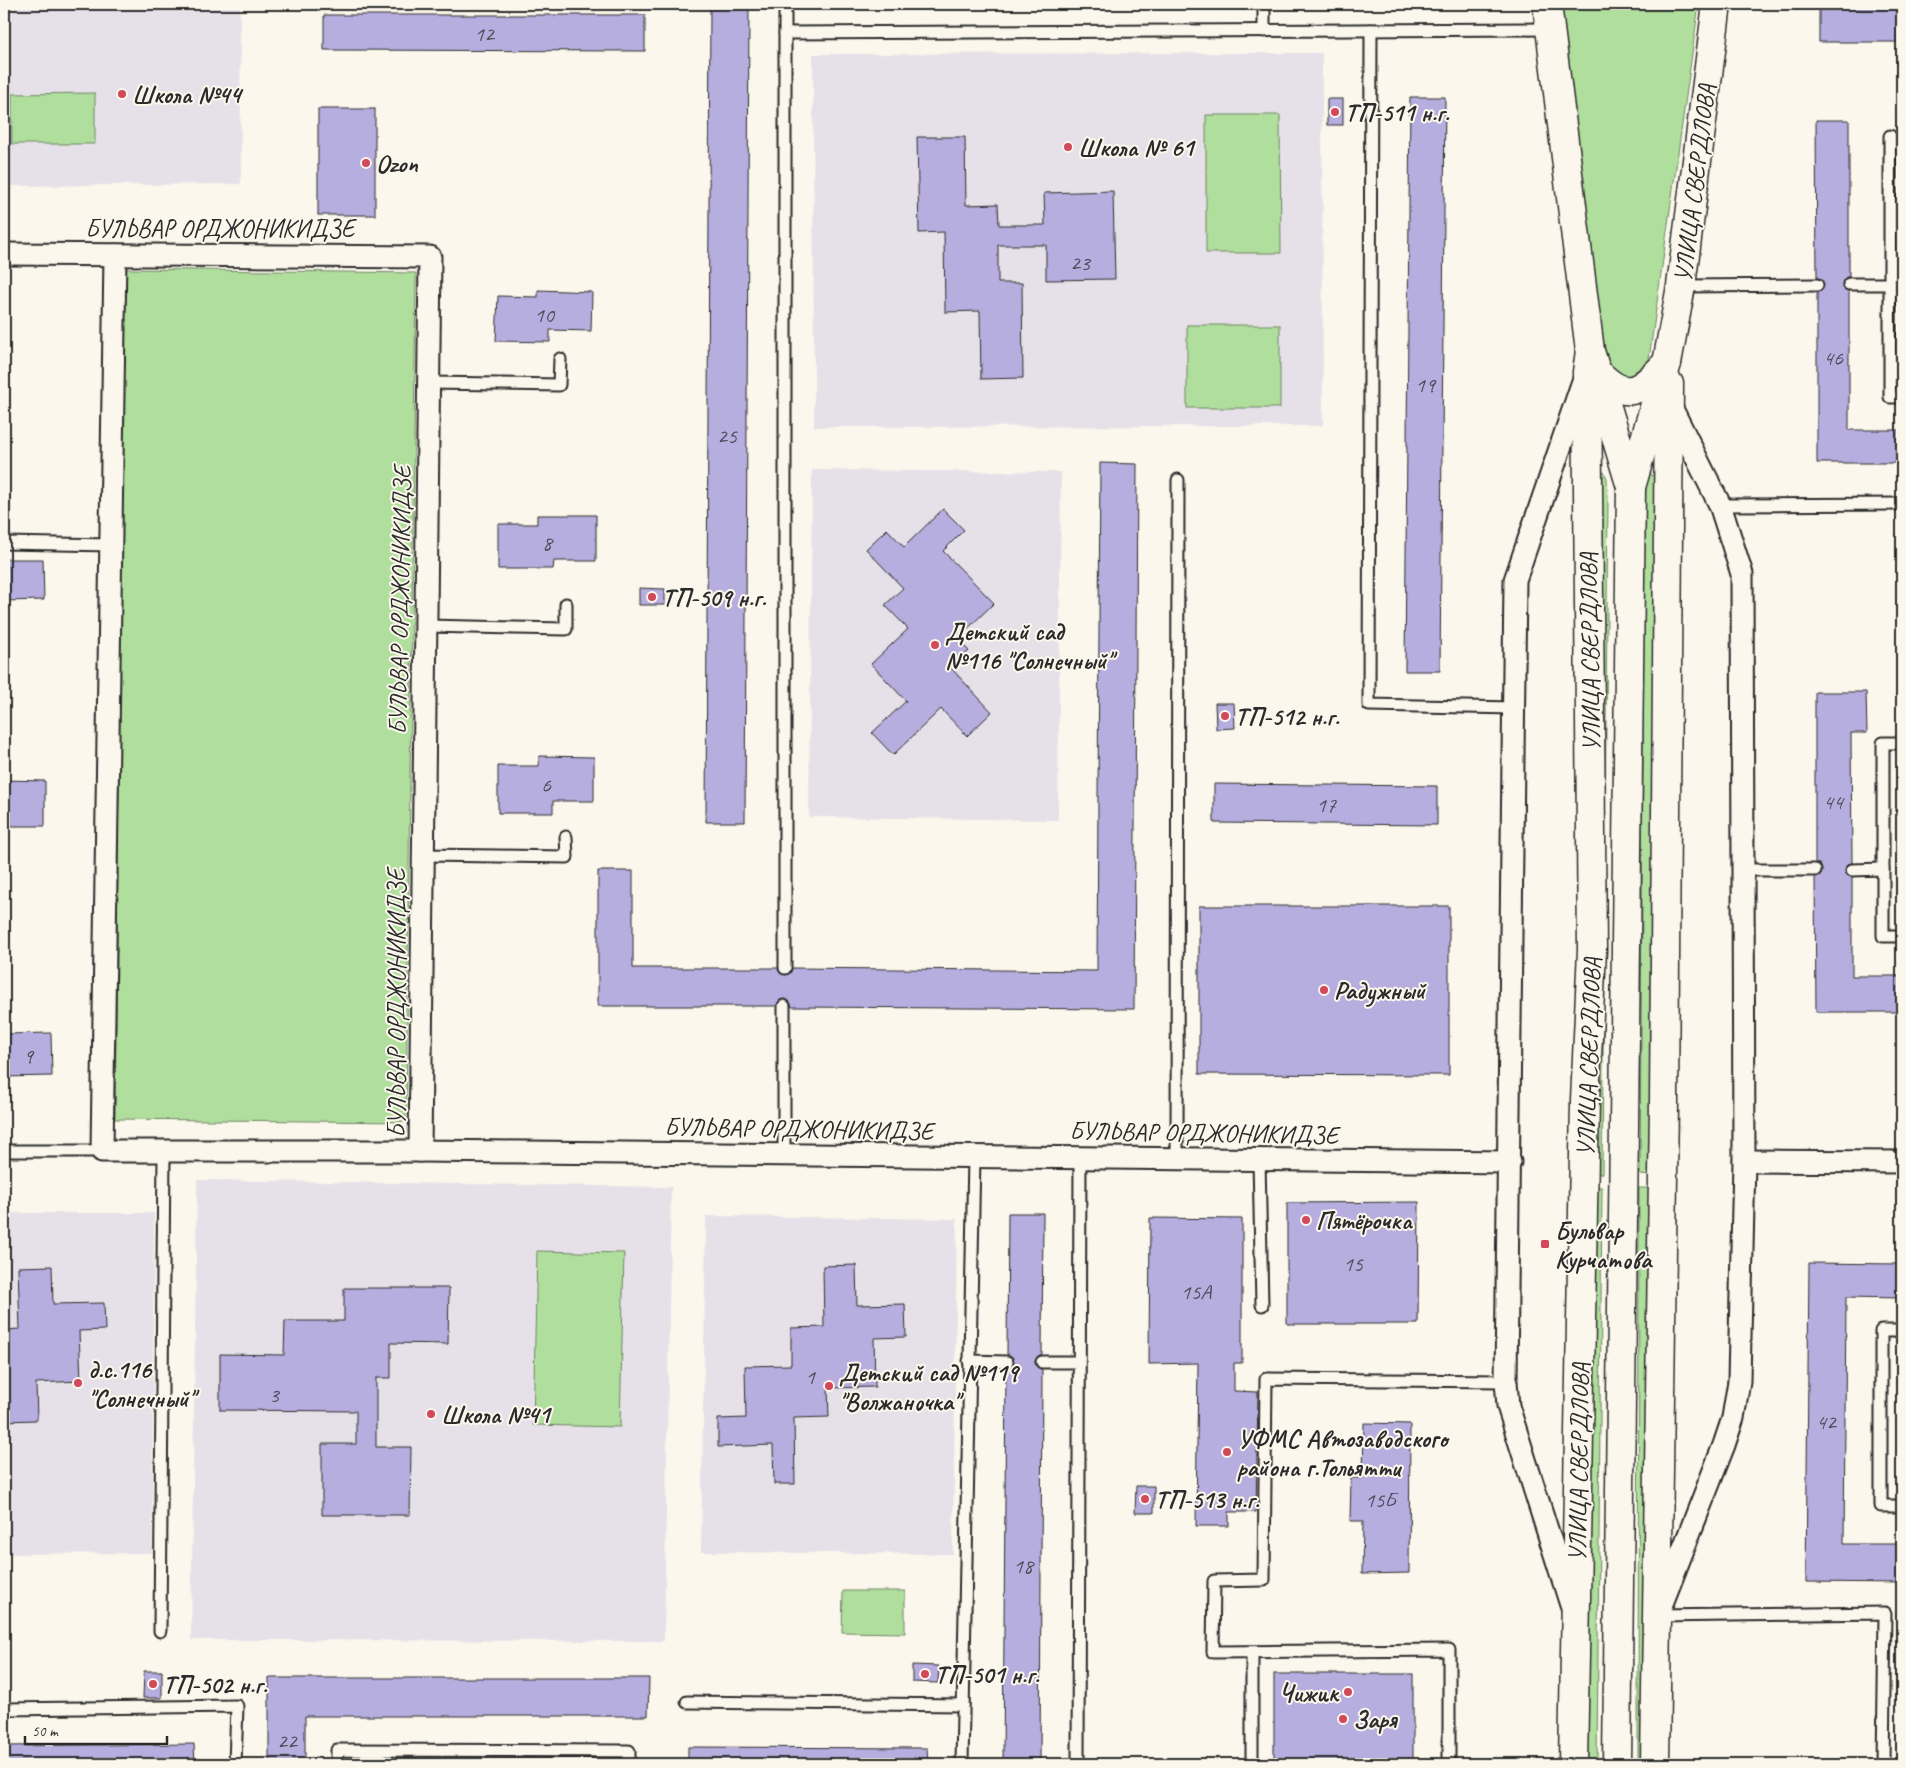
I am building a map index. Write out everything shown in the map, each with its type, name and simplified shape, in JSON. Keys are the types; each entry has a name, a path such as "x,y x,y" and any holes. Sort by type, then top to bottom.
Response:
{"main road":[{"name":"УЛИЦА СВЕРДЛОВА","path":"1617,1764 1631,487 1668,363 1681,286 1717,4"},
{"name":"УЛИЦА СВЕРДЛОВА","path":"1549,17 1591,364 1592,950 1585,1100 1573,1764"},
{"name":"УЛИЦА СВЕРДЛОВА","path":"1655,1764 1670,405 1668,363"},
{"path":"1591,364 1611,387 1629,390 1642,387 1668,363"},
{"name":"УЛИЦА СВЕРДЛОВА","path":"1591,364 1631,487"}],"street":[{"name":"БУЛЬВАР ОРДЖОНИКИДЗЕ","path":"4,254 430,257 420,1151 1510,1162"},
{"path":"115,255 102,1151 420,1151"},
{"path":"1575,1617 1508,1406 1506,1381 1510,1162 1515,580 1591,364"},
{"path":"1657,1616 1733,1418 1739,1381 1744,1161 1742,574 1720,505 1670,405"},
{"path":"1744,1161 1902,1162"}],"lane":[{"path":"785,4 785,968"},
{"path":"1264,4 1264,31"},
{"path":"785,33 1371,30 1549,17"},
{"path":"1371,30 1369,705 1514,708"},
{"path":"1890,136 1890,397 1902,397"},
{"path":"1850,284 1890,284"},
{"path":"1681,286 1816,285"},
{"path":"429,383 559,385 560,359"},
{"path":"1177,1159 1178,480"},
{"path":"1720,505 1899,504"},
{"path":"4,543 111,545"},
{"path":"426,626 566,629 566,604"},
{"path":"1902,743 1883,743 1883,936 1902,936"},
{"path":"423,855 567,857 566,836"},
{"path":"1852,870 1883,869"},
{"path":"1743,870 1815,870"},
{"path":"784,1006 784,1155"},
{"path":"4,1151 102,1151"},
{"path":"160,1631 164,1151"},
{"path":"962,1764 974,1157"},
{"path":"1078,1764 1080,1158"},
{"path":"1259,1160 1262,1305"},
{"path":"1902,1331 1881,1331 1881,1506 1902,1506"},
{"path":"969,1361 1006,1362"},
{"path":"1042,1362 1079,1362"},
{"path":"1449,1764 1449,1650 1213,1652 1214,1581 1264,1580 1266,1379 1506,1381"},
{"path":"1657,1616 1885,1613 1883,1764"},
{"path":"1252,1652 1252,1764"},
{"path":"687,1702 963,1705"},
{"path":"4,1708 236,1706 235,1764"},
{"path":"337,1764 337,1750 629,1751 630,1764"}],"shaded area":[{"name":"Школа №44","path":"4,4 240,4 241,184 4,186"},
{"name":"Школа № 61","path":"1322,53 1323,426 814,427 813,54"},
{"name":"Детский сад №116 \"Солнечный\"","path":"812,470 1061,472 1058,820 809,817"},
{"name":"Школа №41","path":"197,1180 671,1187 664,1641 191,1640"},
{"name":"д.с.116 \"Солнечный\"","path":"4,1213 154,1213 152,1553 4,1554"},
{"name":"Детский сад №119 \"Волжаночка\"","path":"706,1216 957,1219 953,1554 701,1552"}],"green space":[{"path":"1559,4 1699,4 1648,366 1636,382 1604,367"},
{"path":"95,93 95,144 12,144 12,94"},
{"path":"1206,115 1280,115 1281,253 1206,253"},
{"path":"125,269 416,273 406,1122 115,1119"},
{"path":"1187,325 1280,325 1280,408 1187,408"},
{"path":"1601,471 1604,472 1607,478 1608,498 1602,1174 1590,1173"},
{"path":"1650,474 1656,477 1651,1176 1640,1175 1645,480"},
{"path":"1591,1187 1602,1187 1597,1764 1587,1764"},
{"path":"1639,1188 1650,1188 1649,1764 1638,1764"},
{"path":"537,1251 624,1253 620,1427 533,1425"},
{"path":"843,1591 905,1591 905,1633 842,1632"}],"building":[{"path":"710,4 749,4 745,822 706,822"},
{"path":"1819,4 1902,4 1902,42 1819,42"},
{"path":"324,15 645,15 645,51 324,50"},
{"path":"1410,97 1445,97 1440,671 1405,671"},
{"name":"ТП-511 н.г.","path":"1327,99 1343,99 1343,125 1327,125"},
{"path":"318,109 375,109 375,215 318,215"},
{"path":"1816,120 1849,120 1849,276 1845,278 1842,284 1843,288 1849,292 1849,430 1902,430 1902,463 1817,463 1817,292 1821,291 1824,284 1821,279 1817,278"},
{"path":"917,137 965,137 966,205 998,204 999,225 1045,225 1044,193 1113,191 1115,279 1046,280 1046,245 998,245 998,283 1022,283 1023,378 981,379 980,311 945,312 944,232 919,233"},
{"path":"538,290 592,292 591,331 550,330 550,342 496,341 498,296 538,297"},
{"path":"1100,463 1137,464 1134,1009 792,1007 790,1002 784,999 780,1000 776,1006 598,1006 598,871 633,871 633,968 778,968 785,975 789,974 792,968 1097,971"},
{"path":"943,509 964,530 943,551 994,603 957,639 969,651 951,668 992,712 967,736 941,709 893,755 872,733 906,701 871,664 908,629 885,605 903,588 866,549 887,529 904,547"},
{"path":"537,515 596,515 596,561 554,561 553,569 498,569 498,524 537,524"},
{"path":"4,559 43,559 44,600 4,601"},
{"name":"ТП-509 н.г.","path":"639,588 665,589 665,605 639,605"},
{"path":"1815,692 1866,692 1867,733 1851,733 1852,863 1848,864 1845,870 1846,874 1852,877 1852,976 1902,976 1902,1012 1816,1012 1815,877 1821,874 1822,870 1815,863"},
{"name":"ТП-512 н.г.","path":"1215,703 1234,703 1235,728 1216,729"},
{"path":"539,756 594,757 594,801 553,801 553,813 498,813 498,766 539,766"},
{"path":"4,780 45,781 45,826 4,826"},
{"path":"1214,784 1437,786 1437,825 1214,823"},
{"name":"Радужный","path":"1199,906 1449,906 1449,1075 1199,1074"},
{"path":"51,1033 52,1076 4,1077 4,1034"},
{"path":"1419,1202 1418,1324 1287,1324 1287,1203"},
{"path":"1008,1213 1043,1213 1042,1354 1038,1356 1035,1362 1036,1366 1042,1370 1040,1764 1003,1764 1006,1369 1013,1366 1014,1362 1011,1356 1007,1354"},
{"path":"1150,1218 1242,1219 1242,1363 1234,1363 1234,1391 1258,1392 1256,1512 1229,1512 1229,1526 1196,1526 1198,1363 1149,1364"},
{"path":"1809,1263 1902,1264 1902,1298 1846,1297 1844,1544 1902,1544 1902,1583 1806,1582"},
{"path":"856,1265 857,1305 905,1304 906,1337 874,1338 875,1387 828,1388 829,1417 794,1418 795,1484 774,1484 773,1445 718,1447 718,1419 746,1418 745,1366 791,1365 791,1328 824,1327 823,1266"},
{"path":"52,1266 53,1304 104,1303 105,1330 79,1331 81,1381 36,1383 37,1420 4,1421 4,1330 20,1329 18,1267"},
{"path":"344,1288 449,1288 448,1344 391,1343 391,1378 376,1378 376,1447 411,1447 410,1515 322,1515 322,1444 356,1444 356,1411 220,1410 220,1354 284,1355 285,1321 344,1321"},
{"path":"1364,1423 1410,1424 1409,1573 1362,1574 1363,1521 1350,1521 1351,1478 1363,1478"},
{"name":"ТП-513 н.г.","path":"1136,1486 1154,1486 1154,1513 1135,1513"},
{"name":"ТП-501 н.г.","path":"912,1665 939,1666 938,1683 912,1682"},
{"name":"ТП-502 н.г.","path":"144,1671 162,1671 162,1698 143,1698"},
{"name":"Заря","path":"1274,1674 1413,1674 1413,1764 1274,1764"},
{"path":"269,1678 649,1678 648,1716 305,1716 305,1764 269,1764"},
{"path":"194,1744 195,1764 4,1764 4,1746"},
{"path":"688,1747 927,1748 928,1764 688,1764"}],"place":[{"name":"Школа №44","path":"122,94"},
{"name":"ТП-511 н.г.","path":"1335,112"},
{"name":"Школа № 61","path":"1068,147"},
{"name":"Ozon","path":"366,163"},
{"name":"ТП-509 н.г.","path":"652,597"},
{"name":"Детский сад №116 \"Солнечный\"","path":"935,645"},
{"name":"ТП-512 н.г.","path":"1225,716"},
{"name":"Радужный","path":"1324,990"},
{"name":"Пятёрочка","path":"1306,1220"},
{"name":"Бульвар Курчатова","path":"1545,1244"},
{"name":"д.с.116 \"Солнечный\"","path":"78,1383"},
{"name":"Детский сад №119 \"Волжаночка\"","path":"829,1386"},
{"name":"Школа №41","path":"431,1414"},
{"name":"УФМС Автозаводского района г.Тольятти","path":"1227,1452"},
{"name":"ТП-513 н.г.","path":"1145,1499"},
{"name":"ТП-501 н.г.","path":"925,1674"},
{"name":"ТП-502 н.г.","path":"153,1684"},
{"name":"Чижик","path":"1348,1692"},
{"name":"Заря","path":"1343,1719"}]}
